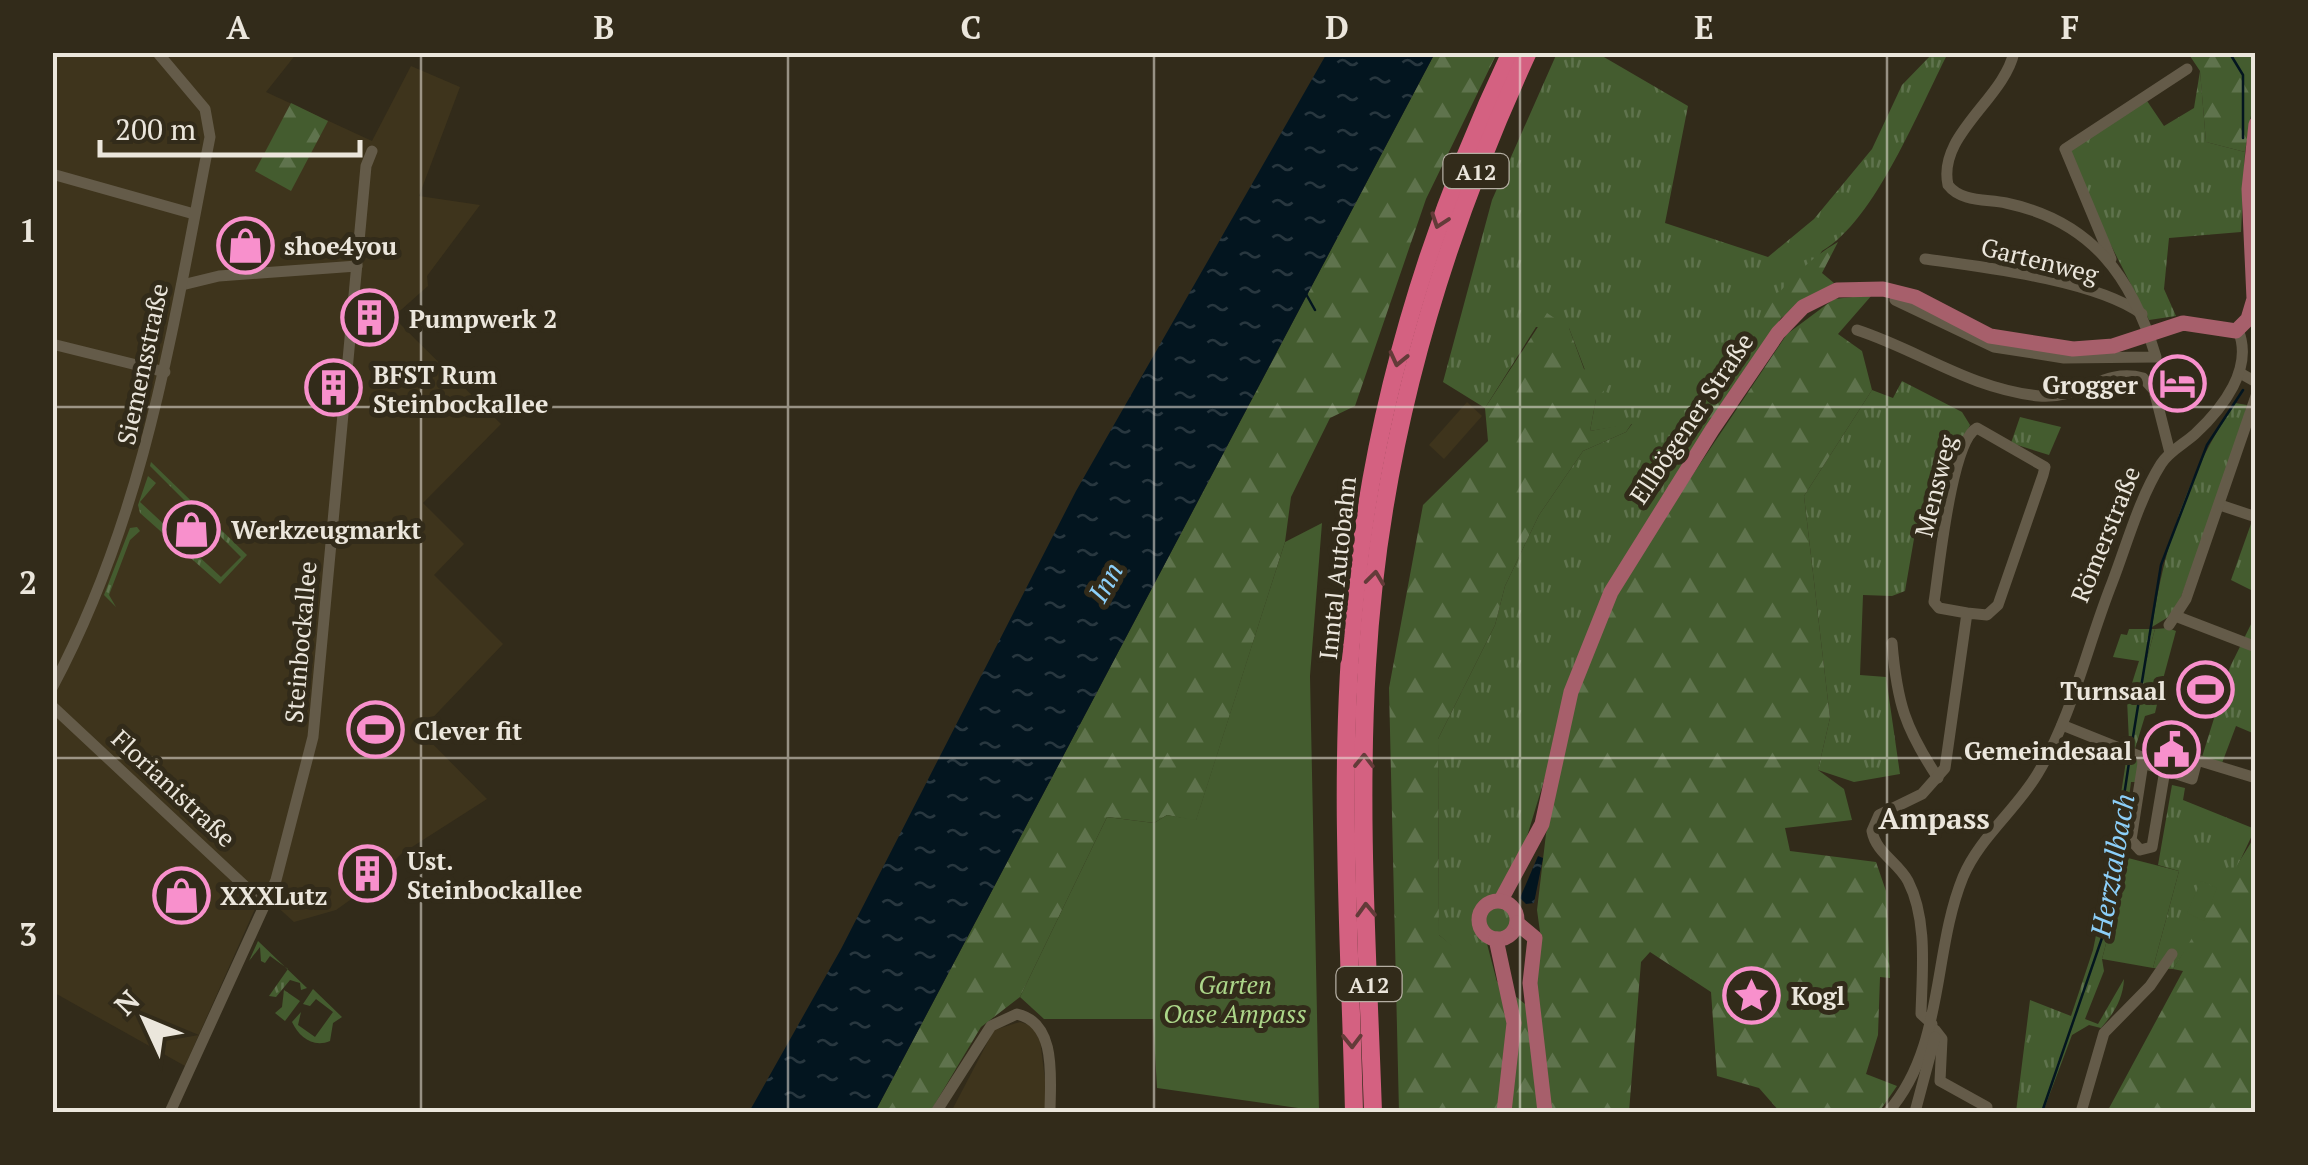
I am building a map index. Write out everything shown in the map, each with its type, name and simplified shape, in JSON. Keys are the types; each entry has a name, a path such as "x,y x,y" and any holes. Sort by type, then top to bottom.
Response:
{"highway":[{"name":"Inntal Autobahn","path":"1354,1112 1347,732 1355,596 1423,267 1465,153 1511,52"},
{"name":"Inntal Autobahn","path":"1384,455 1432,294 1481,158 1528,52"},
{"name":"Inntal Autobahn","path":"1373,1112 1364,752 1379,486"}],"main road":[{"path":"2149,334 2183,324 2226,332 2238,330 2250,317 2254,300 2249,189 2256,124"},
{"name":"Ellbögener Straße","path":"1500,900 1542,824 1571,692 1611,592 1712,430 1796,313 1837,290 1876,288 1908,294 1977,332 2010,341 2090,349 2149,334"},
{"path":"1504,1112 1514,1023 1496,939 1481,929 1479,916 1486,905 1500,900 1513,908 1517,923 1534,938 1530,984 1545,1112"},
{"path":"1496,939 1510,935 1517,923"}],"street":[{"name":"Siemensstraße","path":"52,688 84,630 127,519 164,372 210,124 205,110 157,52"},
{"path":"2014,52 2003,80 1953,151 1946,173 1948,185 1960,196 2037,212 2079,235 2111,259"},
{"path":"1895,300 1994,347 2064,358 2156,357 2142,315 2111,259 2066,149 2187,69"},
{"name":"Steinbockallee","path":"170,1112 288,845 314,737 366,166 372,151"},
{"path":"52,174 194,214"},
{"name":"Gartenweg","path":"1924,259 2054,282 2130,306 2142,315"},
{"path":"182,284 219,276 357,266"},
{"path":"185,269 219,276"},
{"path":"1857,330 1969,380 2028,394 2073,393 2117,374 2143,378 2154,390 2170,453"},
{"path":"2238,330 2244,349 2240,373 2256,382"},
{"path":"52,344 164,372"},
{"name":"Römerstraße","path":"1888,1112 1906,1087 1934,1027 1950,923 1964,874 2028,789 2062,725 2147,494 2170,453 2198,431 2240,373"},
{"path":"2256,396 2220,505 2173,621 2256,647"},
{"name":"Mensweg","path":"1976,428 2045,467 1998,605 1988,615 1967,613 1939,608 1934,602 1954,482 1965,440 1976,428"},
{"path":"2220,505 2256,517"},
{"path":"1967,613 1946,763 1938,778 1917,798 1879,815 1872,830 1878,847 1905,876 1915,902 1924,975 1920,1014 1941,1036 1938,1073 1942,1085 1987,1106"},
{"path":"1892,643 1896,697 1903,718 1938,778"},
{"name":"Florianistraße","path":"52,706 264,904"},
{"path":"2062,725 2131,753 2144,763 2192,779 2197,760 2256,778"},
{"path":"2144,763 2131,840 2140,850 2152,847 2165,770"},
{"path":"2082,1112 2104,1033 2150,986 2172,954"},
{"path":"936,1112 991,1026 1017,1014 1030,1018 1045,1039 1050,1112"},
{"path":"1914,1111 1934,1027"}],"shaded area":[{"path":"53,53 297,53 266,92 372,141 411,66 460,87 419,196 480,205 427,276 428,286 393,317 501,424 423,503 464,544 434,575 503,644 420,731 487,799 401,854 367,888 336,910 294,922 262,893 185,1066 53,992"},
{"path":"1467,402 1482,416 1444,459 1429,445"},
{"path":"1020,1022 1032,1026 1040,1040 1049,1112 951,1112 994,1030"}],"green space":[{"path":"1435,53 1497,53 1426,199 1355,406 1330,418 1291,497 1285,542 1196,821 1167,815 1154,823 1107,817 1020,997 981,1027 930,1112 875,1112"},
{"path":"1557,53 1597,53 1688,106 1665,223 1768,257 1814,219 1872,149 1902,85 1932,54 1948,53 1878,189 1860,215 1822,251 1712,430 1571,692 1507,902 1516,911 1516,927 1502,939 1485,936 1498,986 1439,935 1438,739 1495,625 1505,586 1539,515 1583,451 1626,432 1632,424 1590,431 1596,399 1569,328 1536,327 1485,408 1443,382 1492,200"},
{"path":"2188,53 2248,53 2255,59 2255,91 2245,152 2206,142 2200,71"},
{"path":"2200,71 2206,142 2245,152 2241,232 2169,238 2164,289 2176,316 2149,320 2065,155 2143,95 2164,126 2194,108"},
{"path":"291,103 328,121 291,191 255,171"},
{"path":"1838,242 1822,273 1834,283 1781,318 1707,427 1692,420 1774,299 1815,258"},
{"path":"1872,295 1838,334 1862,351 1872,390 1804,496 1830,718 1818,770 1844,789 1852,820 1785,828 1790,851 1876,862 1886,891 1890,978 1880,977 1878,1035 1866,1074 1897,1086 1879,1112 1780,1112 1759,1088 1717,1076 1711,992 1650,952 1641,962 1629,1112 1399,1112 1389,688 1423,505 1488,441 1485,408 1547,313 1569,328 1584,369 1612,382 1596,399 1590,431 1632,423 1626,432 1583,451 1539,515 1505,586 1495,625 1438,739 1439,935 1525,1004 1541,939 1537,910 1546,834 1576,698 1616,597 1651,537 1787,334 1834,299"},
{"path":"1902,381 1962,412 1970,425 1959,449 1939,536 1915,533 1905,591 1892,596 1863,595 1860,675 1886,677 1900,774 1854,782 1818,770 1830,718 1804,496 1872,390 1893,398"},
{"path":"2235,403 2247,405 2235,453 2175,613 2152,627 2181,510 2204,455"},
{"path":"2020,417 2061,427 2049,455 2011,443"},
{"path":"151,462 247,555 220,584 140,513 138,505 148,476 156,483 140,502 221,577 241,557 150,466"},
{"path":"2252,521 2256,522 2255,592 2231,580"},
{"name":"Garten Oase Ampass","path":"1322,523 1310,676 1319,1111 1157,1088 1153,1019 1044,1019 1020,997 1107,817 1154,823 1167,815 1196,820 1285,542"},
{"path":"130,528 140,531 130,540 109,595 116,607 104,595"},
{"path":"2255,616 2255,734 2236,726 2222,763 2202,757 2230,667"},
{"path":"2129,629 2155,629 2142,675 2162,683 2155,713 2145,716 2134,752 2140,761 2136,782 2131,782 2123,844 2128,858 2102,959 2104,971 2085,1019 2098,1024 2124,979 2122,993 2101,1028 2089,1025 2072,1035 2043,1112 2016,1112 2030,1000 2071,1016 2093,950 2129,742 2127,699 2139,661 2113,657 2121,634 2127,635"},
{"path":"2155,629 2176,631 2162,683 2142,676"},
{"path":"2172,785 2185,788 2183,800 2255,829 2229,884 2173,969 2153,968 2179,871 2158,865"},
{"path":"2255,836 2255,1112 2107,1112 2183,971 2173,969"},
{"path":"2128,858 2179,871 2153,968 2102,959"},
{"path":"2201,881 2217,888 2204,921 2187,913"},
{"path":"258,941 285,967 270,956 265,963 261,961 260,947 249,961"},
{"path":"288,969 307,988 301,990 300,983 290,980 276,997 269,996"},
{"path":"313,989 342,1017 333,1023 330,1041 324,1043 307,1040 292,1022 301,1012 298,1025 315,1037 333,1012 316,999 310,1006 303,1004"},
{"path":"284,990 300,1001 285,1021 275,1013 282,1007"}],"water":[{"name":"Inn","path":"1327,53 1435,53 875,1112 749,1112 841,949 1076,491"},
{"path":"1538,856 1543,858 1534,903 1526,904 1520,898"}],"waterway":[{"name":"Herztalbach","path":"2229,52 2243,75 2243,138"},
{"path":"1306,294 1315,310"},
{"name":"Herztalbach","path":"2131,749 2161,565 2207,445 2243,390"},
{"name":"Herztalbach","path":"2042,1112 2103,935 2130,756"}],"place":[{"name":"shoe4you","path":"245,245"},
{"name":"Pumpwerk 2","path":"370,318"},
{"name":"Grogger","path":"2177,384"},
{"name":"BFST Rum Steinbockallee","path":"334,388"},
{"name":"Werkzeugmarkt","path":"192,529"},
{"name":"Turnsaal","path":"2205,690"},
{"name":"Clever fit","path":"375,730"},
{"name":"Gemeindesaal","path":"2171,750"},
{"name":"Ust. Steinbockallee","path":"368,874"},
{"name":"XXXLutz","path":"181,895"},
{"name":"Kogl","path":"1752,995"}],"district":[{"name":"Ampass","path":"1934,818"}]}
